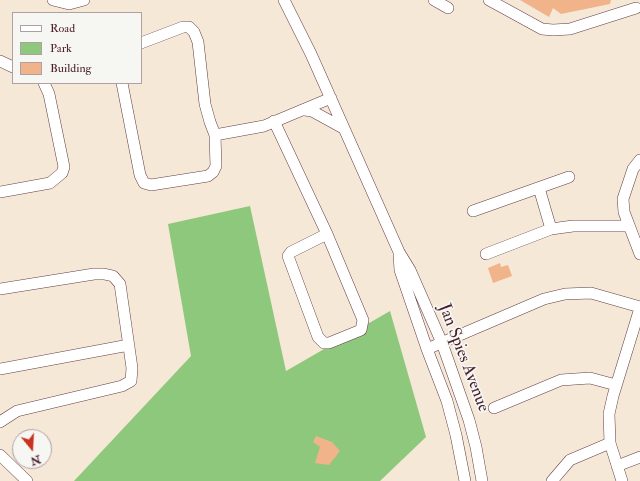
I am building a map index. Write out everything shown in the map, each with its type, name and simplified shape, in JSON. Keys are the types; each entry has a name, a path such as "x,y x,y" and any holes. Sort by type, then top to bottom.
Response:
{"street":[{"path":"53,0 69,4 84,0"},
{"name":"Jan Spies Avenue","path":"284,0 311,54 399,252 410,270 442,343 469,420 481,478"},
{"path":"434,0 448,8"},
{"path":"489,0 542,29 553,30 570,29 636,8"},
{"path":"122,84 142,180 147,185 211,174 216,166 215,135 205,104 198,42 192,29 183,27 142,43"},
{"path":"0,61 12,67"},
{"path":"0,192 50,183 62,173 64,167 48,88 45,84"},
{"path":"215,135 259,127 305,110 321,101 331,98"},
{"path":"305,110 312,111 343,128"},
{"path":"274,121 327,234 364,324 361,330 329,343 324,343 318,337 288,259 291,252 327,234"},
{"path":"640,160 633,169 623,200 624,212 640,254"},
{"path":"473,211 569,177"},
{"path":"539,188 551,229"},
{"path":"486,254 551,229 573,226 629,226"},
{"name":"Jan Spies Avenue","path":"399,252 400,270 427,349 447,401 456,435 465,481"},
{"path":"0,289 94,274 113,276 120,284 132,368 132,377 128,383 17,411 0,421"},
{"path":"427,349 544,299 565,294 591,294 640,308 616,385 610,414 610,443 622,481"},
{"path":"0,369 128,345"},
{"path":"494,408 561,380 590,378 616,385"},
{"path":"552,481 570,460 581,454 610,443"},
{"path":"0,455 27,481"},
{"path":"617,466 640,457"}],"green space":[{"path":"250,206 286,371 390,311 426,437 380,481 74,481 191,356 168,224"}],"building":[{"path":"520,0 611,0 610,4 561,14 553,8 549,17"},
{"path":"500,263 501,267 508,265 512,276 493,283 488,268"},
{"path":"316,436 332,442 340,451 329,465 315,463 320,447 313,442"}]}
